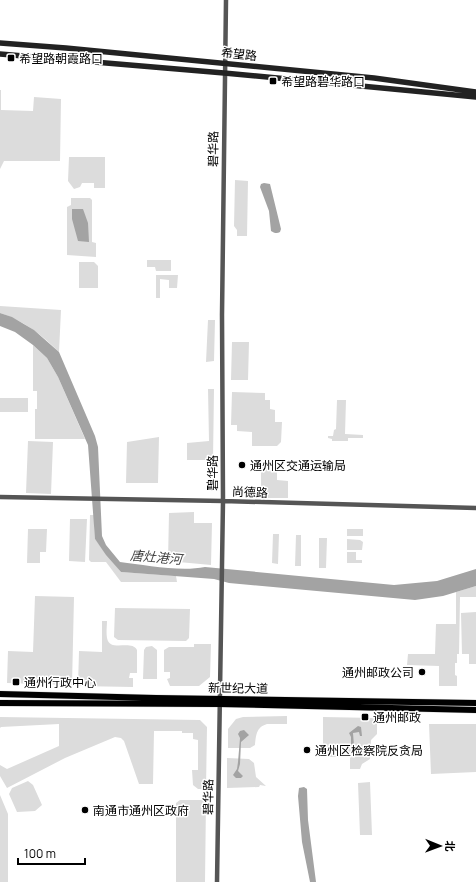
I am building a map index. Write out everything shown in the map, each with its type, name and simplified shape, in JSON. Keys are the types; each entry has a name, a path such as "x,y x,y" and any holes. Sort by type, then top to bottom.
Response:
{"main road":[{"name":"希望路","path":"0,43 374,78 476,92"},
{"name":"希望路","path":"0,54 224,73 476,97"},
{"name":"新世纪大道","path":"0,694 156,698 476,710"},
{"name":"新世纪大道","path":"0,703 219,701 476,703"}],"street":[{"name":"碧华路","path":"217,882 222,501 224,64 226,0"},
{"name":"尚德路","path":"0,497 476,508"}],"shaded area":[{"path":"0,90 1,110 33,111 34,97 61,99 60,161 4,161 0,169"},
{"path":"69,157 105,157 105,188 94,188 94,183 82,183 80,187 74,189 68,181"},
{"path":"235,180 248,181 247,236 237,236 237,230 234,226"},
{"path":"261,184 270,184 281,229 278,233 271,231 269,211 260,187"},
{"path":"71,198 90,198 92,200 92,242 96,243 96,257 67,255 67,207 71,205"},
{"path":"72,209 83,209 88,223 89,242 78,241 72,219"},
{"path":"147,260 171,260 171,271 156,271 155,267 147,267"},
{"path":"79,262 94,262 98,266 98,288 79,288"},
{"path":"156,275 178,275 177,288 169,288 169,280 160,279 160,298 156,298"},
{"path":"0,306 61,310 59,352 32,329 17,320 0,313"},
{"path":"0,313 12,317 34,330 59,352 95,436 98,447 102,536 106,545 120,562 185,569 205,567 394,585 437,581 476,569 476,586 443,596 415,600 229,583 214,579 121,572 106,555 95,539 88,445 58,377 47,358 33,345 15,332 0,326"},
{"path":"208,320 215,320 214,361 206,362"},
{"path":"232,342 249,342 248,380 231,380"},
{"path":"33,345 47,358 58,377 85,439 35,439 35,409 37,409 37,391 33,391"},
{"path":"208,389 214,389 213,460 187,460 187,443 209,441"},
{"path":"232,392 265,393 265,400 270,400 270,409 275,410 275,422 282,422 281,442 277,446 252,446 252,432 237,431 237,425 231,425"},
{"path":"0,398 28,398 28,412 0,412"},
{"path":"337,400 346,400 345,434 363,435 363,438 348,438 348,441 332,441 332,439 328,438 328,436 333,436 334,430 336,429"},
{"path":"159,437 158,483 126,483 127,442"},
{"path":"28,441 53,442 51,494 26,493"},
{"path":"261,462 277,463 277,480 288,481 288,498 261,498"},
{"path":"194,512 194,523 212,523 211,565 168,561 169,513"},
{"path":"90,515 94,515 95,539 121,572 176,576 177,582 121,582 106,562 91,562 89,560"},
{"path":"70,519 87,519 85,562 69,561"},
{"path":"28,529 47,529 46,552 40,552 40,563 27,563"},
{"path":"347,529 363,529 363,536 347,536"},
{"path":"273,534 279,534 278,564 272,563"},
{"path":"296,535 301,535 301,566 295,566"},
{"path":"319,538 327,538 326,568 319,568"},
{"path":"347,539 360,540 363,542 362,550 347,550"},
{"path":"347,552 356,552 356,560 362,560 362,563 347,563"},
{"path":"476,586 476,597 460,597 459,654 457,654 457,663 455,663 457,686 439,686 439,666 407,665 408,654 435,654 436,624 456,624 456,592"},
{"path":"35,596 74,597 72,685 7,683 8,651 33,652"},
{"path":"115,608 190,609 189,638 186,641 118,640 114,637"},
{"path":"476,612 476,664 469,664 469,654 462,654 461,613"},
{"path":"102,621 107,621 107,638 112,645 130,646 137,650 137,673 130,673 129,678 133,678 133,687 78,686 79,651 102,652"},
{"path":"194,644 211,644 210,677 199,686 170,686 167,679 170,678 170,672 164,672 164,650 169,647 194,647"},
{"path":"152,646 157,650 157,679 143,679 144,650 146,647"},
{"path":"287,716 287,724 263,725 257,732 255,745 250,748 228,748 228,729 236,719 243,717"},
{"path":"0,717 200,720 207,727 206,789 198,789 193,785 192,770 198,770 198,740 193,739 193,733 182,733 182,731 154,731 153,784 139,784 124,741 121,738 115,737 65,758 7,788 0,776 0,765 7,769 59,746 59,724 0,728"},
{"path":"323,717 375,718 377,721 377,734 371,740 370,759 362,764 360,769 350,769 350,757 323,757"},
{"path":"429,724 476,724 476,772 431,774"},
{"path":"358,726 361,727 362,736 360,736 359,732 353,733 354,746 338,747 351,744 351,737 349,733"},
{"path":"244,730 249,735 241,742 240,764 238,771 243,776 241,778 236,778 233,775 237,769 238,762 240,738 238,734 240,731"},
{"path":"227,758 249,759 254,763 256,777 266,786 260,785 259,787 227,788"},
{"path":"28,781 33,785 42,805 35,811 17,812 9,794 12,788"},
{"path":"370,782 372,835 360,835 358,783"},
{"path":"304,787 307,789 308,820 316,882 310,882 302,842 298,796 299,788"},
{"path":"0,795 8,814 8,882 0,882"},
{"path":"180,800 206,800 205,882 176,882 176,803"}],"place":[{"name":"希望路朝霞路口","path":"11,58"},
{"name":"希望路碧华路口","path":"273,81"},
{"name":"通州区交通运输局","path":"242,465"},
{"name":"通州邮政公司","path":"422,672"},
{"name":"通州行政中心","path":"16,682"},
{"name":"通州邮政","path":"365,717"},
{"name":"通州区检察院反贪局","path":"307,750"},
{"name":"南通市通州区政府","path":"85,810"}],"water label":[{"name":"唐灶港河","path":"156,557"}]}
